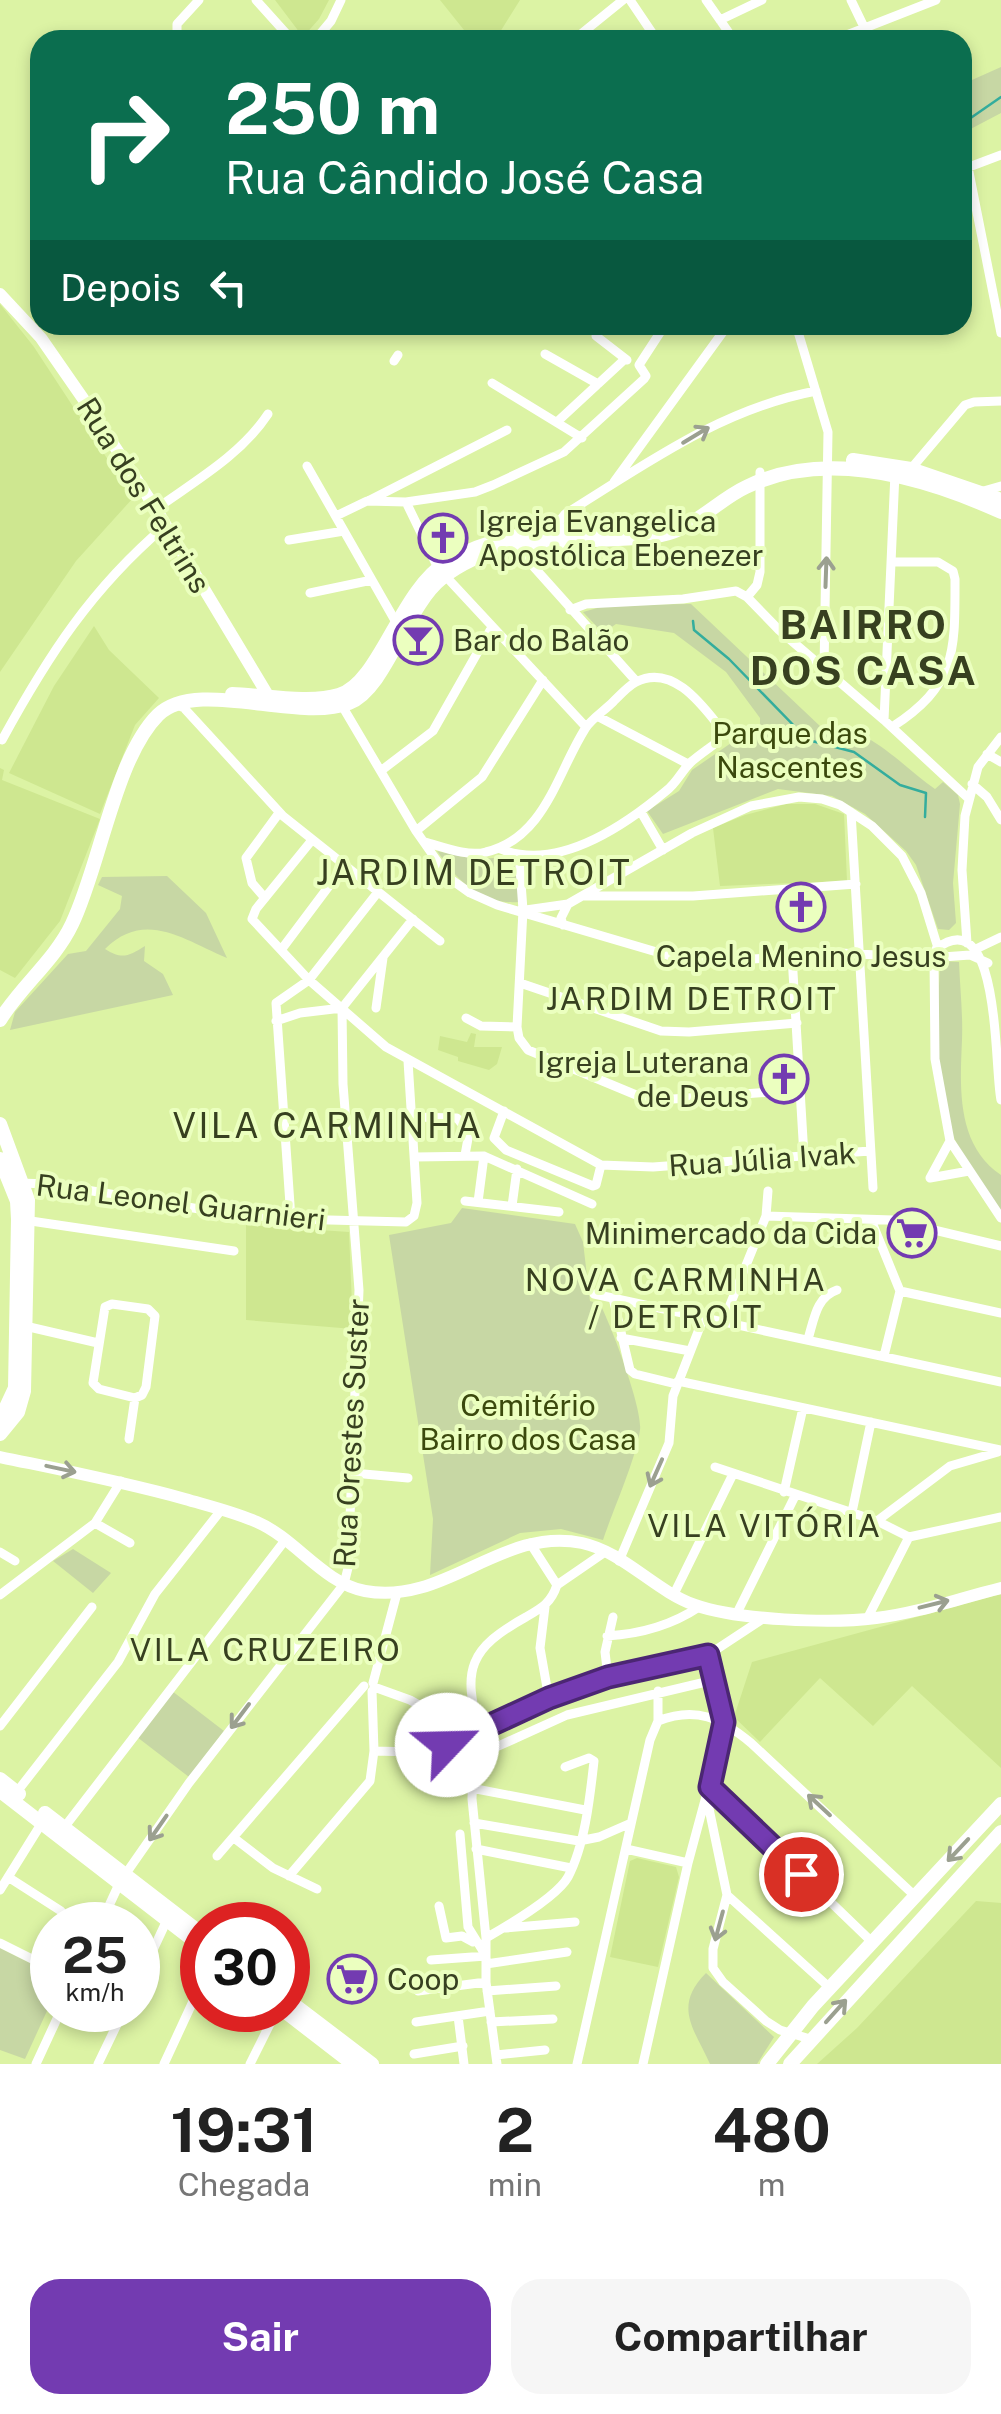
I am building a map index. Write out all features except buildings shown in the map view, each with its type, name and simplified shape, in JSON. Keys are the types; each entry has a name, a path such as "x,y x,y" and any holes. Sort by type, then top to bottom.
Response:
{"main road":[{"path":"0,1020 67,933 133,754 150,724 181,704 339,701 364,677 442,572 513,540 550,535 658,536 761,476 829,463 902,472 976,497 1001,500"},
{"path":"976,497 1001,512"},
{"path":"0,1003 53,943 70,916 120,773 147,719 182,693 272,700"},
{"path":"0,1124 24,1220 22,1402 12,1423 0,1434"},
{"path":"0,1159 16,1183"},
{"path":"0,1420 15,1388 22,1325"},
{"path":"5,1788 180,1918"},
{"path":"766,2064 788,2034 1001,1804"},
{"path":"790,2064 1001,1832"},
{"path":"123,1877 180,1930"},
{"path":"916,1896 928,1909"},
{"path":"872,1942 892,1950"},
{"path":"310,2017 372,2064"},
{"path":"309,2032 352,2064"}],"street":[{"path":"177,30 177,24 199,0"},
{"path":"256,0 283,30"},
{"path":"324,30 341,0"},
{"path":"586,30 627,0 649,30"},
{"path":"706,0 727,30"},
{"path":"720,20 762,0"},
{"path":"851,0 864,28"},
{"path":"859,30 910,4 936,0"},
{"path":"972,167 1001,155"},
{"path":"972,183 1001,333"},
{"name":"Rua dos Feltrins","path":"0,294 30,326"},
{"name":"Rua dos Feltrins","path":"38,335 156,509 272,700"},
{"path":"639,365 658,335"},
{"path":"612,484 721,335"},
{"path":"799,335 828,432 824,670"},
{"path":"367,501 406,502 481,490 556,456 582,438 646,376 639,365 596,336"},
{"path":"545,354 598,384"},
{"path":"558,421 626,359"},
{"path":"492,383 582,438"},
{"path":"550,535 565,514 719,421 782,398 816,391"},
{"path":"892,727 891,562 902,472 958,410 974,402 1001,401"},
{"path":"156,509 232,454 268,414"},
{"path":"336,516 507,430"},
{"path":"634,455 644,466"},
{"path":"307,466 399,626"},
{"path":"747,597 757,585 760,572 761,476"},
{"path":"976,497 1001,486"},
{"path":"406,502 442,572 586,727"},
{"path":"2,740 71,623 128,557 165,526"},
{"path":"289,540 344,531"},
{"path":"513,540 570,610 636,681"},
{"path":"891,562 938,562 953,570 955,579 951,659 937,690 912,715 892,727"},
{"path":"310,593 372,580"},
{"path":"570,610 586,604 683,599 732,590 747,597 968,798"},
{"path":"382,770 433,731 492,627"},
{"path":"423,841 472,853 498,848 528,827 546,807 586,727 636,681 657,679 683,687 718,726 716,742 688,764 667,791 641,812 566,851 540,856 498,848"},
{"path":"416,831 482,776 542,680"},
{"path":"339,701 416,831 454,883 497,905 694,963 936,953 974,956 988,963"},
{"path":"181,704 279,813 440,941"},
{"path":"598,716 688,764"},
{"path":"956,955 962,951 966,928 962,870 968,798 978,766 1001,737"},
{"path":"987,754 1001,762"},
{"path":"972,784 1001,820"},
{"path":"523,910 568,904 742,810 774,800 822,799 852,812 888,841 908,866 921,893 936,953 935,1060 950,1141 1001,1218"},
{"path":"641,812 663,850"},
{"path":"852,812 873,1188"},
{"path":"265,898 252,883 246,858 279,813"},
{"path":"312,840 256,909 254,922 309,980 371,1035 408,1061 504,1111 600,1164 596,1184 506,1150 494,1138 504,1111"},
{"path":"519,855 523,910 517,1027 528,1050 641,1097 672,1100 800,1090"},
{"path":"281,950 344,866"},
{"path":"584,896 692,896 856,884"},
{"path":"291,1219 276,1003 309,980 378,892"},
{"path":"562,922 568,904"},
{"path":"276,1020 342,1008 413,919"},
{"path":"978,948 1001,937"},
{"path":"936,953 962,942 978,948 988,963 998,991 997,1075 1001,1100"},
{"path":"376,1008 383,955"},
{"path":"792,956 804,1156"},
{"path":"520,983 661,1031 797,1023"},
{"name":"Rua Orestes Suster","path":"111,1902 123,1877 189,1783 344,1584 350,1549 359,1322 343,1084 342,1008"},
{"path":"466,1018 481,1026 517,1027"},
{"path":"408,1061 415,1158 484,1156 592,1204"},
{"path":"411,1117 457,1118 469,1133 465,1155"},
{"path":"950,1141 930,1178 968,1170"},
{"name":"Rua Júlia Ivak","path":"600,1164 653,1167 870,1152"},
{"path":"478,1202 484,1156"},
{"name":"Rua Leonel Guarnieri","path":"16,1183 291,1219 388,1223 411,1220 417,1203 415,1158"},
{"path":"512,1206 517,1169"},
{"path":"723,1322 766,1216 768,1191"},
{"path":"466,1200 559,1212"},
{"path":"766,1216 893,1220 1001,1246"},
{"path":"24,1220 234,1251"},
{"path":"871,1220 900,1291 884,1356"},
{"path":"808,1340 821,1301 827,1293 838,1290"},
{"path":"900,1291 1001,1313"},
{"path":"594,1294 1001,1382"},
{"path":"612,1298 632,1372 1001,1450"},
{"path":"129,1438 137,1398 147,1379 154,1313 107,1305 94,1385 137,1398"},
{"path":"619,1561 669,1443 677,1382 702,1319"},
{"path":"22,1325 98,1343"},
{"path":"622,1338 690,1351"},
{"path":"737,1613 790,1494 803,1408"},
{"path":"852,1512 871,1422"},
{"path":"877,1521 950,1466 1001,1450"},
{"path":"0,1457 121,1482 255,1521 286,1539 344,1584 364,1591 397,1593 431,1586 530,1543 578,1542 605,1552 673,1596 699,1607 766,1617 866,1619 1001,1588"},
{"path":"714,1466 877,1521 910,1537 1001,1517"},
{"path":"354,1473 408,1478"},
{"path":"673,1596 733,1474"},
{"path":"0,1595 96,1523 121,1482"},
{"path":"5,1788 118,1662 155,1594 222,1509"},
{"path":"96,1523 130,1543"},
{"path":"866,1619 910,1537"},
{"path":"62,1832 286,1539"},
{"path":"530,1543 556,1585"},
{"path":"0,1552 15,1561"},
{"path":"549,1698 540,1648 545,1607 556,1585 605,1552"},
{"path":"289,1876 370,1781 374,1751 371,1684 397,1593"},
{"path":"0,1726 92,1607"},
{"path":"545,1607 494,1636 472,1664 471,1693 477,1733 472,1758 474,1823 497,2059 545,2050"},
{"path":"607,1636 650,1629 699,1607"},
{"path":"608,1677 607,1636 613,1616"},
{"path":"374,1751 428,1750 608,1677 708,1655 766,1617"},
{"path":"643,2064 724,1722 708,1655"},
{"path":"472,1758 566,1716 714,1680"},
{"path":"371,1684 426,1710"},
{"path":"218,1856 371,1684"},
{"path":"577,2064 658,1721 658,1691"},
{"path":"658,1721 690,1713 711,1715 724,1722 752,1743 916,1896"},
{"path":"486,1938 562,1884 571,1868 593,1760 565,1766"},
{"path":"472,1788 585,1810"},
{"path":"708,1792 727,1895 713,1949 713,1968 766,2021 788,2034 810,2039"},
{"path":"708,1792 872,1942"},
{"path":"0,1890 44,1819"},
{"path":"474,1823 579,1841 632,1823"},
{"path":"460,1834 468,1927 486,1960"},
{"path":"234,1838 260,1860 317,1889"},
{"path":"476,1849 571,1868"},
{"path":"626,1849 688,1863"},
{"path":"8,1877 47,1902"},
{"path":"727,1895 830,1988"},
{"path":"439,1906 446,1938 462,1936 476,1944"},
{"path":"160,1935 167,1920"},
{"path":"503,1928 575,1922"},
{"path":"0,1944 30,1958"},
{"path":"431,1960 486,1960 567,1952"},
{"path":"418,1991 556,1986"},
{"path":"458,2016 464,2064"},
{"path":"416,2022 458,2016 552,2019"},
{"path":"164,2064 180,2029"},
{"path":"36,2064 51,2032"},
{"path":"98,2064 113,2032"},
{"path":"250,2064 268,2032"},
{"path":"414,2054 462,2046"}],"shaded area":[{"path":"275,0 329,0 309,30 298,30"},
{"path":"440,0 520,0 501,30 464,30"},
{"path":"0,304 34,347 133,498 76,561 0,672"},
{"path":"94,626 109,650 159,698 135,725 100,814 9,773 54,686"},
{"path":"0,768 4,770 2,780 100,819 60,921 15,978 0,970"},
{"path":"786,804 815,804 844,814 847,881 720,886 713,828"},
{"path":"471,1033 476,1034 474,1047 502,1047 497,1064 489,1070 438,1050 440,1036 467,1042"},
{"path":"246,1225 349,1232 353,1329 246,1320"},
{"path":"1001,1594 1001,1768 912,1686 873,1726 820,1678 760,1742 734,1717 752,1662"},
{"path":"637,1858 676,1867 679,1877 658,1967 610,1957 630,1861"},
{"path":"976,1901 1001,1903 1001,2064 817,2064 857,2028"}],"green space":[{"path":"1001,67 1001,113 972,128 972,80"},
{"name":"Parque das Nascentes","path":"691,604 821,727 854,732 882,748 935,789 943,782 958,795 953,883 956,923 949,930 938,929 916,865 906,851 865,814 832,796 778,789 663,834 647,811 679,791 692,770 734,741 748,737 760,727 760,718 726,672 674,633 616,624 603,633 583,612 608,605"},
{"path":"437,851 474,859 515,857 519,902 493,900 471,889"},
{"path":"167,876 206,913 227,958 165,932 135,931 105,949 125,955 145,946 144,961 163,974 173,995 10,1030 15,1012 68,954 86,951 120,909 122,896 98,885 102,877"},
{"path":"940,961 959,962 964,1114 976,1148 1001,1175 1001,1211 973,1171 949,1125 938,1055"},
{"name":"Cemitério Bairro dos Casa","path":"462,1208 575,1224 583,1242 590,1301 600,1304 618,1348 637,1404 640,1430 603,1540 561,1529 520,1533 430,1575 433,1519 389,1235 451,1223"},
{"path":"73,1549 111,1573 93,1593 53,1561"},
{"path":"172,1691 224,1731 189,1777 137,1737"},
{"path":"0,1948 30,1963 30,2032 37,2032 25,2059 0,2050"},
{"path":"706,1973 774,2037 757,2064 710,2064 693,2029 688,2008 696,1985"}],"waterway":[{"path":"972,117 1001,97"},
{"path":"693,621 694,630 729,659 802,734 812,741 854,752 900,785 926,793 925,817"}],"place":[{"name":"Igreja Evangelica Apostólica Ebenezer","path":"443,538"},
{"name":"Bar do Balão","path":"418,640"},
{"name":"Capela Menino Jesus","path":"801,907"},
{"name":"Igreja Luterana de Deus","path":"784,1079"},
{"name":"Minimercado da Cida","path":"912,1233"},
{"name":"Coop","path":"352,1979"}],"district":[{"name":"BAIRRO DOS CASA","path":"864,647"},
{"name":"JARDIM DETROIT","path":"474,872"},
{"name":"JARDIM DETROIT","path":"692,998"},
{"name":"VILA CARMINHA","path":"328,1125"},
{"name":"NOVA CARMINHA / DETROIT","path":"676,1298"},
{"name":"VILA VITÓRIA","path":"765,1525"},
{"name":"VILA CRUZEIRO","path":"266,1649"}],"route":[{"path":"447,1745 549,1698 608,1677 708,1655 724,1722 710,1787 801,1874"}]}
